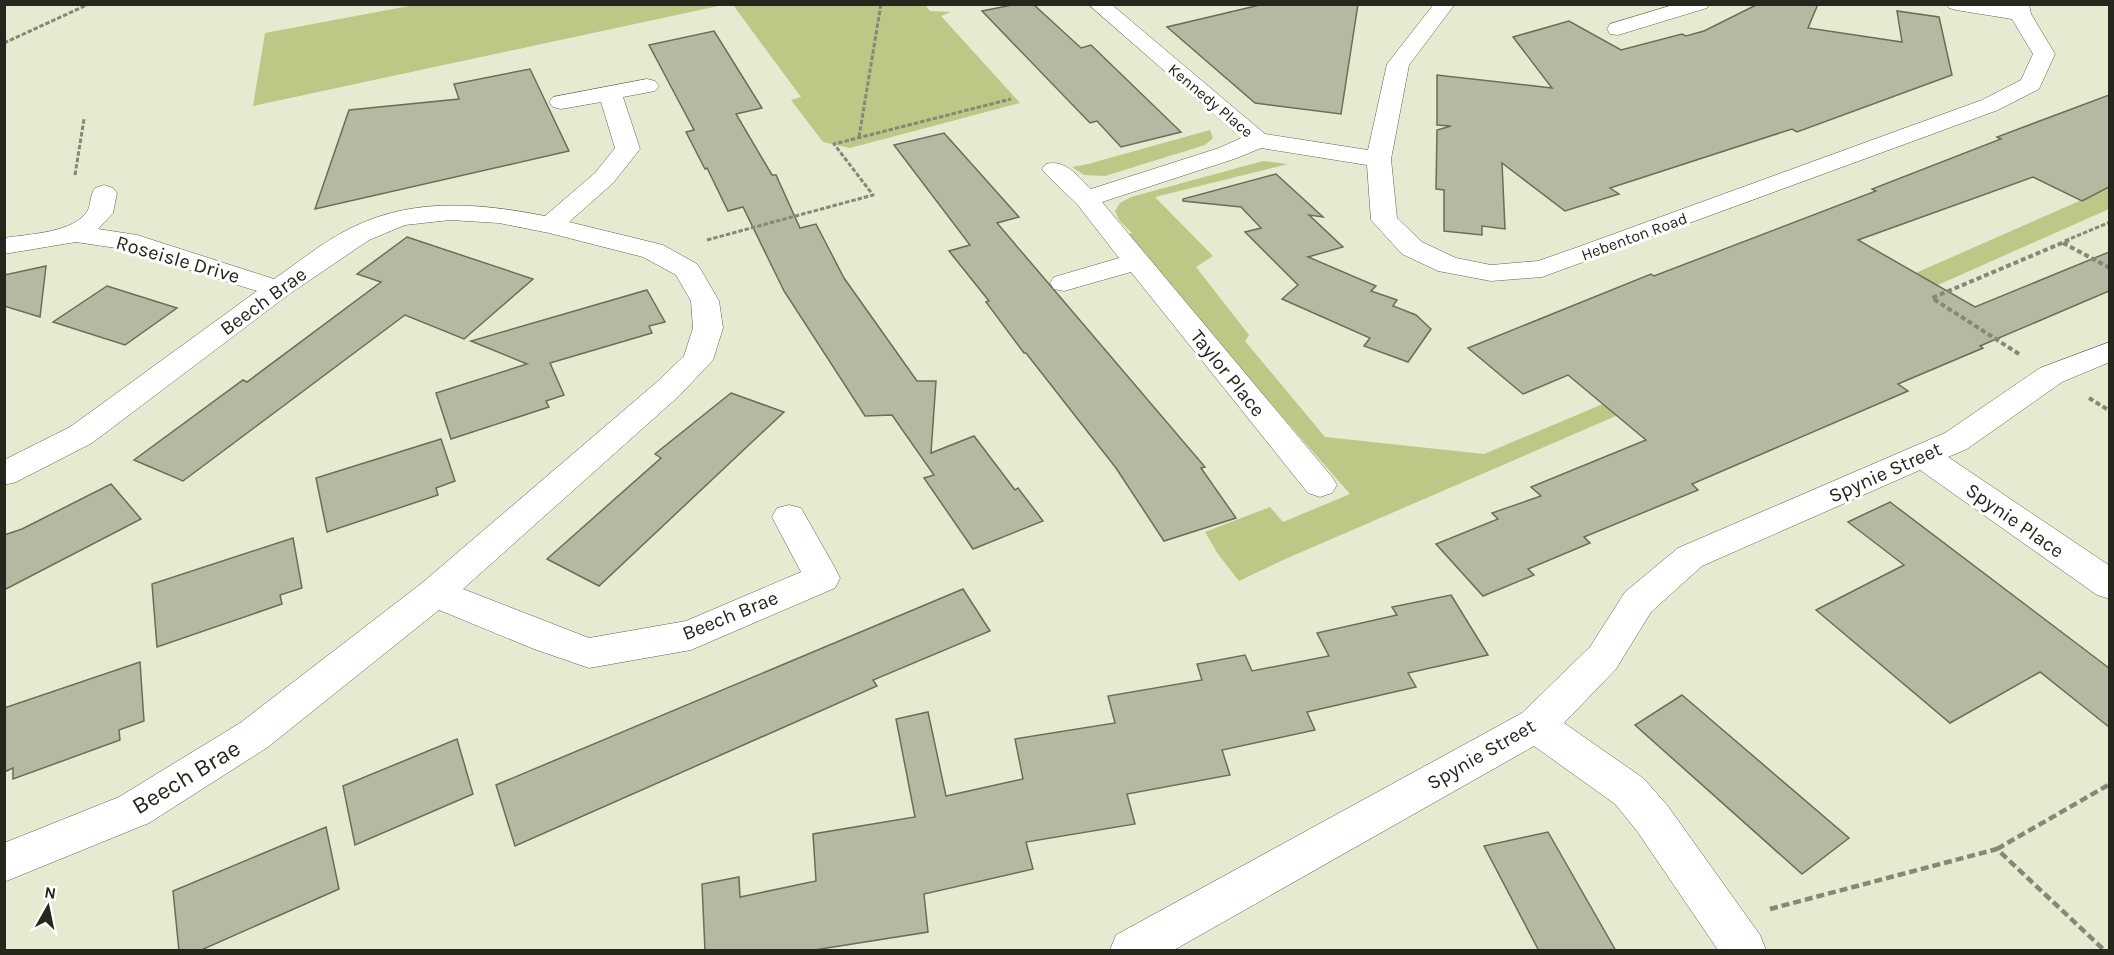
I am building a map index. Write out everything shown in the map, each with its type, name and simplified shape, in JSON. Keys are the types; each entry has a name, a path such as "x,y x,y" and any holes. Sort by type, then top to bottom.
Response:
{"street":[{"name":"Kennedy Place","path":"1098,4 1258,140 1379,159"},
{"name":"Hebenton Road","path":"1444,4 1398,64 1379,159 1384,220 1412,248 1448,265 1491,273 1542,269 1990,105 2031,84 2044,54 2019,9 1956,4"},
{"path":"1626,4 1653,18"},
{"path":"1618,29 1700,4"},
{"path":"561,102 647,86"},
{"path":"550,225 604,178 628,149 610,93"},
{"path":"1086,199 1228,153 1258,140"},
{"name":"Taylor Place","path":"1055,169 1086,199 1320,485"},
{"name":"Roseisle Drive","path":"76,234 100,213 104,193"},
{"name":"Beech Brae","path":"4,474 81,435 278,289 360,234 400,218 450,212 499,215 550,225 658,254 687,270 705,301 708,328 698,360 435,593 254,735 144,804 4,863"},
{"name":"Roseisle Drive","path":"4,246 76,234 127,241 278,289"},
{"path":"1064,283 1137,261"},
{"name":"Spynie Street","path":"1132,951 1536,725 1603,658 1638,602 1690,558 1956,441 2051,375 2109,351"},
{"name":"Spynie Place","path":"1921,455 2109,585"},
{"name":"Beech Brae","path":"435,593 547,639 589,653 690,635 822,578 789,517"},
{"path":"1536,725 1629,791 1652,818 1733,936"}],"path":[{"path":"4,43 89,4"},
{"path":"859,137 881,4"},
{"path":"658,254 873,195 834,144 1011,99"},
{"path":"2109,222 1932,298 2109,411"},
{"path":"2062,243 2109,268"},
{"path":"1733,936 1997,849 2109,784"},
{"path":"1997,849 2104,951"}],"green space":[{"path":"414,5 723,5 253,106 265,33"},
{"path":"733,5 925,5 930,11 951,12 941,16 1020,103 850,148 823,142 791,100 801,97"},
{"path":"1210,130 1213,138 1205,145 1105,176 1084,175 1072,167 1088,164"},
{"path":"1263,161 1288,164 1155,197 1213,256 1196,267 1249,335 1245,341 1325,437 1484,454 1622,396 1750,358 1239,581 1218,554 1205,532 1270,507 1283,522 1350,494 1124,236 1132,233 1119,220 1115,211 1120,203 1131,197"},
{"path":"2109,188 2109,209 1922,292 1902,279"}],"building":[{"path":"1017,4 1033,4 1081,48 1091,45 1181,132 1121,147 1097,121 1090,123 982,11"},
{"path":"1264,4 1358,4 1341,114 1255,103 1167,27"},
{"path":"1758,4 1818,4 1808,28 1902,42 1897,11 1939,17 1952,75 1797,132 1792,129 1610,188 1619,194 1565,211 1502,163 1505,229 1482,226 1482,235 1444,231 1444,190 1436,189 1437,130 1451,126 1437,125 1437,75 1552,88 1513,37 1569,21 1621,50 1682,34 1686,36 1704,31"},
{"path":"714,31 762,108 736,114 772,175 776,175 800,228 816,224 844,278 917,381 936,381 931,453 974,436 1015,490 1018,488 1043,521 973,549 924,478 934,475 892,415 865,416 784,291 743,207 728,211 686,132 694,130 649,45"},
{"path":"530,69 569,151 315,209 349,110 459,99 454,84"},
{"path":"2109,95 2109,187 2082,201 2033,177 1858,240 1975,307 2109,252 2109,291 1898,384 1908,391 1692,484 1698,490 1584,537 1590,543 1528,569 1534,575 1483,596 1436,544 1498,519 1492,513 1541,496 1531,487 1646,440 1568,375 1523,394 1468,348 1651,274 1654,276 1876,191 1872,189 2001,139 1997,137"},
{"path":"944,133 1019,217 997,223 1205,467 1201,468 1236,518 1164,541 1116,468 1024,353 986,302 989,301 949,251 970,245 894,145"},
{"path":"1276,174 1323,217 1309,215 1343,247 1308,257 1376,286 1371,291 1397,300 1393,306 1416,315 1431,329 1408,362 1364,346 1370,338 1282,299 1298,285 1245,232 1261,228 1241,207 1183,201 1183,199"},
{"path":"407,237 533,279 464,339 405,315 183,481 134,460 243,380 247,382 381,282 357,274"},
{"path":"46,266 40,317 4,306 4,275"},
{"path":"107,286 177,308 125,345 53,322"},
{"path":"647,290 665,322 649,326 652,333 550,363 564,395 546,401 549,407 451,439 436,393 527,364 471,341"},
{"path":"731,393 784,412 599,586 547,559 661,458 655,454"},
{"path":"441,439 455,481 436,488 438,495 327,532 316,478"},
{"path":"111,484 141,519 4,590 4,535 22,529"},
{"path":"1890,502 2109,668 2109,727 2040,672 1950,723 1816,610 1904,565 1848,522"},
{"path":"293,538 302,588 280,595 282,604 157,647 152,584"},
{"path":"963,589 990,631 873,680 877,686 515,846 496,785"},
{"path":"1451,595 1488,655 1408,673 1416,687 1307,712 1315,730 1222,750 1230,775 1127,794 1135,824 1026,842 1033,869 924,894 928,932 808,951 705,951 702,884 739,877 740,897 816,881 813,834 915,817 896,719 928,712 946,796 1023,779 1015,739 1115,723 1108,696 1202,680 1197,664 1245,655 1252,671 1329,656 1317,633 1397,615 1392,607"},
{"path":"140,662 144,721 119,730 120,740 13,779 13,768 4,772 4,708"},
{"path":"1682,695 1849,838 1802,874 1635,725"},
{"path":"457,739 473,794 355,845 343,786"},
{"path":"326,827 339,889 199,951 179,951 173,891"},
{"path":"1548,832 1616,951 1539,951 1484,846"}]}
